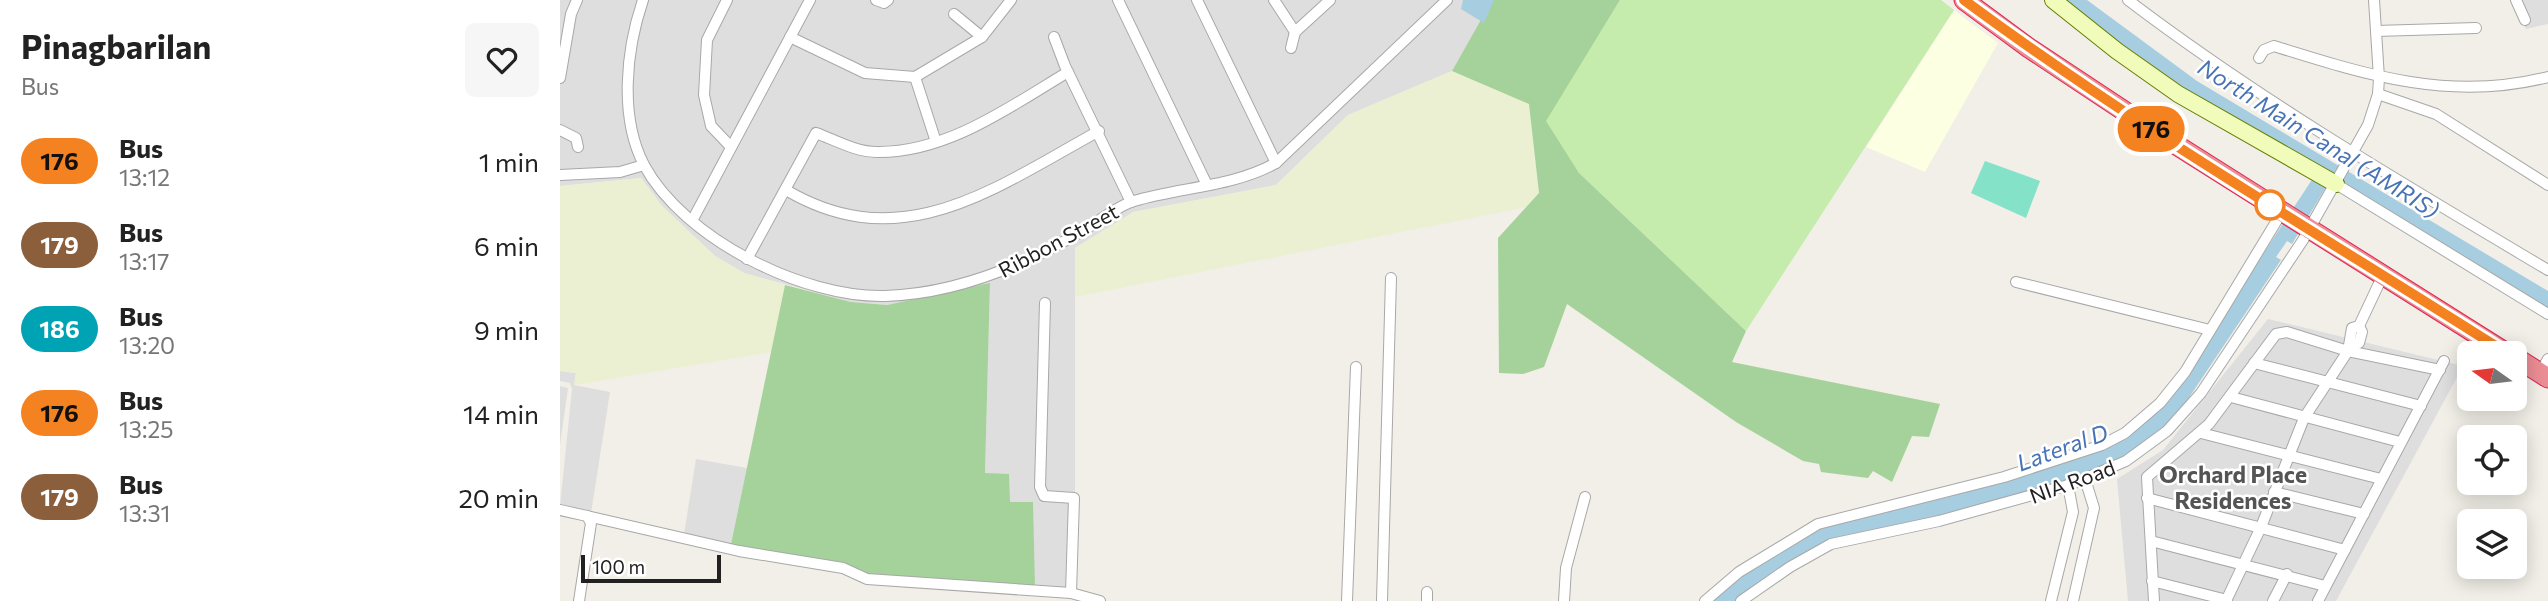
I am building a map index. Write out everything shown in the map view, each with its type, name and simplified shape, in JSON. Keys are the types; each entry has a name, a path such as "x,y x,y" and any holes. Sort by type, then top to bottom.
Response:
{"highway":[{"path":"1964,0 2066,73 2487,341"},
{"path":"2527,363 2545,370"}],"street":[{"path":"560,78 570,14 577,0"},
{"path":"560,176 620,172 644,165 628,114 630,56 643,0"},
{"path":"693,219 810,0"},
{"path":"790,37 865,73 915,77 982,37 1010,0"},
{"path":"1118,0 1207,185"},
{"path":"1209,0 1200,5 1276,163"},
{"path":"1274,0 1295,32"},
{"path":"1291,48 1295,32 1330,0"},
{"name":"Ribbon Street","path":"644,165 675,205 724,247 811,286 853,295 887,296 1005,272 1131,202 1254,175 1276,163 1447,0"},
{"path":"2053,0 2117,51 2178,94 2267,147 2339,178 2548,314"},
{"path":"2128,0 2196,52 2353,154 2548,271"},
{"name":"NIA Road","path":"1741,601 1751,590 1831,544 1940,521 2085,479 2148,447 2185,414 2339,178 2368,125 2378,94 2379,78 2374,0"},
{"path":"2515,0 2525,20"},
{"path":"724,1 708,40 704,95 712,126 731,147"},
{"path":"954,14 982,37"},
{"path":"2376,31 2476,28"},
{"path":"1054,37 1068,72 1099,131 1131,202"},
{"path":"2259,58 2264,50 2274,46 2379,78 2482,89 2515,86 2548,77"},
{"path":"816,133 877,152 936,142 999,113 1068,72"},
{"path":"915,77 936,142"},
{"path":"2378,94 2437,114 2548,185"},
{"path":"747,259 816,133 815,119"},
{"path":"560,130 576,138 578,147"},
{"path":"786,190 813,205 860,219 907,217 954,206 988,191 1099,131"},
{"path":"1705,601 1740,574 1818,524 1938,496 2102,445 2125,433 2160,403 2185,372 2284,214"},
{"path":"2152,581 2184,596 2226,600 2261,527 2304,418 2329,384 2349,348 2352,328 2359,326 2383,275"},
{"path":"1382,601 1391,278"},
{"path":"2016,282 2210,330"},
{"path":"1045,303 1040,487 1044,496 1074,498 1071,593"},
{"path":"2154,601 2147,477 2201,433 2231,397 2254,362 2281,331 2349,348 2442,366 2318,601"},
{"path":"2254,362 2329,384 2421,406"},
{"path":"1347,601 1356,367"},
{"path":"2231,397 2400,442"},
{"path":"2201,433 2381,479"},
{"path":"2073,601 2094,509 2085,479"},
{"path":"2051,601 2073,512 2068,485"},
{"path":"2274,492 2364,514"},
{"path":"1564,601 1566,568 1585,497"},
{"path":"2147,498 2345,550"},
{"path":"560,510 739,551 843,568 866,579 1071,593 1100,601"},
{"path":"579,601 591,523 587,516"},
{"path":"2151,541 2287,574 2325,586"},
{"path":"1740,574 1751,590"},
{"path":"2273,601 2287,574"}],"shaded area":[{"path":"560,0 1492,0 1452,71 1348,115 1276,185 1134,212 1075,248 1075,497 1045,493 1040,304 1037,493 1039,498 1068,499 1071,503 1069,591 1035,588 1010,502 985,473 990,284 887,305 851,302 744,273 715,256 662,206 641,178 560,186"},
{"path":"2510,0 2548,0 2548,24 2526,29"},
{"path":"1954,10 1998,43 1925,172 1866,147"},
{"path":"1452,71 1529,103 1539,194 1527,207 1075,297 1075,248 1133,212 1276,185 1348,115"},
{"path":"641,178 662,206 715,256 744,273 785,285 771,352 574,385 576,373 560,371 560,186"},
{"path":"2268,319 2457,365 2457,377 2336,601 2128,601 2117,479 2163,450"},
{"path":"560,371 576,373 574,385 610,392 591,513 560,506 572,389 570,383 560,381"},
{"path":"560,386 568,388 560,445"},
{"path":"696,459 747,468 731,544 684,534"}],"green space":[{"path":"1492,0 1620,0 1546,121 1579,173 1746,331 1732,362 1940,404 1929,437 1912,436 1892,482 1873,471 1868,478 1821,472 1819,464 1803,461 1736,422 1567,304 1544,367 1523,374 1499,373 1498,238 1539,193 1529,104 1452,71"},
{"path":"1620,0 1941,0 1954,10 1746,331 1579,173 1545,121"},
{"path":"1985,161 2040,181 2026,218 1971,193"},
{"path":"990,283 985,473 1009,474 1010,502 1033,502 1035,588 888,579 731,544 785,285 851,302 887,305"}],"water":[{"path":"1463,0 1494,0 1484,23 1461,9"},
{"path":"2065,0 2087,0 2197,81 2548,291 2548,309 2332,177 2292,244 2287,241 2276,257 2281,260 2176,417 2125,456 2079,477 1942,515 1831,540 1729,601 1711,601 1748,571 1821,527 1948,497 2061,463 2163,406 2319,169 2188,91"}],"waterway":[{"name":"Lateral D","path":"1735,601 1773,571"}],"bus line":[{"name":"176","path":"1964,0 2029,48 2159,135 2487,341"}],"district":[{"name":"Orchard Place Residences","path":"2233,487"}],"water label":[{"name":"North Main Canal (AMRIS)","path":"2319,138"}]}
